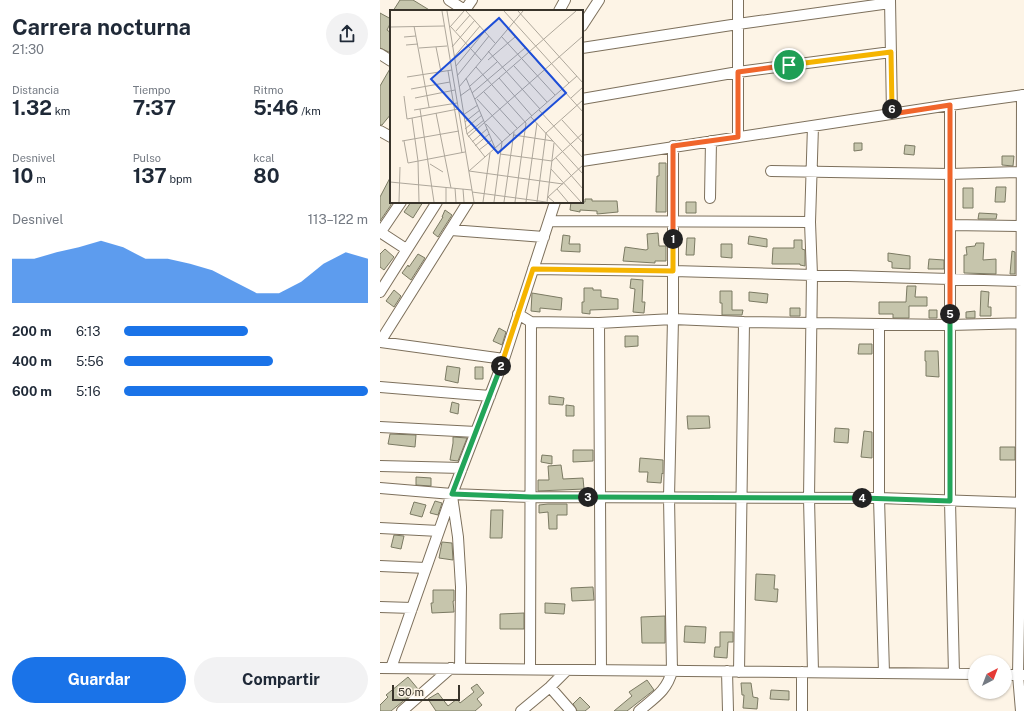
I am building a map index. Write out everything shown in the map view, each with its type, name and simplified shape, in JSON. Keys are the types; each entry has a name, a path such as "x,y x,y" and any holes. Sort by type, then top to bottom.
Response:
{"street":[{"path":"449,0 464,10"},
{"path":"466,10 472,0"},
{"path":"560,10 565,0"},
{"path":"583,24 599,0"},
{"path":"738,0 738,137"},
{"path":"583,48 890,2 892,114"},
{"path":"583,100 738,72 891,52"},
{"path":"380,54 390,60"},
{"path":"583,161 673,146 1023,95 1023,503 1021,711"},
{"path":"950,105 950,501 954,674"},
{"path":"813,126 810,222 812,275 810,323 809,498 813,672"},
{"path":"380,131 390,136"},
{"path":"710,198 711,141"},
{"path":"639,711 665,689 670,680 672,671 669,496 673,319 673,146"},
{"path":"771,171 950,174 1022,172"},
{"path":"400,203 380,233 406,249"},
{"path":"381,287 436,203"},
{"path":"467,203 380,342 504,359"},
{"path":"391,668 452,494 504,359 555,203"},
{"path":"549,221 810,222"},
{"path":"950,225 1022,226"},
{"path":"451,230 544,237"},
{"path":"533,269 673,271 1022,282"},
{"path":"518,314 531,322 599,323 673,319 744,322 950,325 1023,323"},
{"path":"530,669 531,322"},
{"path":"738,672 744,322"},
{"path":"599,323 601,670"},
{"path":"879,324 879,498 884,673"},
{"path":"380,387 490,396"},
{"path":"380,427 476,432"},
{"path":"380,466 462,468"},
{"path":"380,488 452,494 531,497 669,496 879,498 1023,503"},
{"path":"402,711 455,668 462,587 458,537 452,494"},
{"path":"380,528 439,531"},
{"path":"380,566 426,568"},
{"path":"380,607 412,608"},
{"path":"380,668 968,674"},
{"path":"521,711 550,687 567,670"},
{"path":"727,672 728,711"},
{"path":"802,672 802,711"},
{"path":"550,687 571,711"}],"building":[{"path":"400,0 413,0 429,10 394,10"},
{"path":"380,13 390,18 390,24 387,30 390,32 390,53 380,48"},
{"path":"390,69 390,115 382,125 380,125 380,86"},
{"path":"854,143 862,143 862,150 854,151"},
{"path":"905,145 915,146 914,155 904,154"},
{"path":"1002,156 1014,156 1013,166 1002,165"},
{"path":"659,163 666,163 666,212 656,212 657,176 659,176"},
{"path":"390,178 391,205 380,221 380,197"},
{"path":"996,187 1006,187 1005,202 995,202"},
{"path":"963,188 973,188 973,208 963,208"},
{"path":"585,199 592,199 592,201 617,201 618,212 597,214 597,211 580,210 580,212 570,210 571,203 585,202"},
{"path":"686,202 696,202 696,213 686,213"},
{"path":"410,203 422,203 413,218 404,212"},
{"path":"445,210 452,215 438,237 433,233 443,217"},
{"path":"979,213 997,214 996,219 978,219"},
{"path":"658,233 659,246 666,246 666,261 655,261 655,263 623,261 625,247 646,250 648,249 647,234"},
{"path":"563,235 570,236 569,244 580,244 580,252 561,251"},
{"path":"749,236 767,239 767,247 748,244"},
{"path":"687,238 695,238 694,255 686,255"},
{"path":"794,240 802,240 802,249 805,250 805,266 800,264 772,264 773,248 794,248"},
{"path":"976,243 984,243 983,260 996,259 996,274 964,273 964,255 967,255 966,247 975,246"},
{"path":"721,244 732,244 732,258 721,257"},
{"path":"385,249 394,257 384,270 380,267 380,254"},
{"path":"1012,251 1015,252 1015,274 1010,274"},
{"path":"888,253 910,256 910,269 892,268 892,262 888,261"},
{"path":"418,254 425,258 411,280 402,273 408,265 409,267"},
{"path":"929,259 944,260 944,269 928,269"},
{"path":"631,279 643,280 642,302 645,302 644,313 633,312 635,289 630,288"},
{"path":"907,286 916,286 915,297 927,297 927,306 909,306 909,318 893,318 893,314 879,314 879,302 906,302"},
{"path":"584,288 601,290 601,297 618,299 618,309 590,310 590,314 582,313"},
{"path":"394,290 401,296 394,307 386,301"},
{"path":"720,291 732,291 732,310 743,310 742,315 722,315"},
{"path":"981,291 989,292 988,307 991,307 991,316 980,316"},
{"path":"749,292 768,294 767,303 749,301"},
{"path":"532,293 562,298 561,310 540,308 540,312 531,311"},
{"path":"790,308 800,308 800,316 790,316"},
{"path":"929,310 937,310 937,318 929,318"},
{"path":"975,311 975,318 966,318 966,312"},
{"path":"499,328 506,332 502,345 493,341"},
{"path":"625,336 638,336 638,346 625,347"},
{"path":"859,344 872,344 872,354 858,354"},
{"path":"925,351 938,351 939,377 926,376"},
{"path":"447,366 460,368 458,383 445,380"},
{"path":"475,367 483,367 483,379 475,379"},
{"path":"549,396 564,398 563,405 549,404"},
{"path":"452,402 459,404 458,414 450,412"},
{"path":"566,405 574,406 574,416 566,416"},
{"path":"687,416 709,416 710,428 688,429"},
{"path":"835,428 849,429 848,443 834,442"},
{"path":"864,431 872,432 872,458 861,457"},
{"path":"390,434 416,435 415,447 388,444"},
{"path":"453,437 467,438 458,461 450,460"},
{"path":"1000,447 1015,447 1015,460 1000,460"},
{"path":"573,450 593,450 593,461 573,462"},
{"path":"542,455 552,456 552,464 541,462"},
{"path":"640,458 663,460 663,474 662,473 661,483 647,482 648,472 639,472"},
{"path":"561,465 563,479 583,478 584,489 538,491 538,480 549,480 548,466"},
{"path":"416,477 431,478 431,486 416,485"},
{"path":"435,501 442,503 438,515 430,513"},
{"path":"414,502 426,505 422,517 410,514"},
{"path":"567,504 567,515 557,515 557,529 549,529 548,512 539,513 539,505"},
{"path":"491,510 503,510 502,538 490,538"},
{"path":"394,535 404,536 401,549 391,547"},
{"path":"442,542 452,543 453,560 439,558"},
{"path":"756,574 775,575 774,589 778,589 777,602 755,600"},
{"path":"593,587 594,600 572,601 571,588"},
{"path":"433,590 454,590 454,612 432,613 431,603 433,603"},
{"path":"545,603 565,604 564,614 545,613"},
{"path":"524,613 524,629 500,629 500,614"},
{"path":"665,616 665,643 642,643 641,617"},
{"path":"685,626 706,627 705,643 684,642"},
{"path":"720,632 733,632 733,642 728,642 727,658 714,657 715,647 720,647"},
{"path":"408,677 418,689 391,711 380,711 380,705 388,697 386,695"},
{"path":"647,680 654,690 627,711 614,711 632,696 629,692"},
{"path":"741,683 751,683 753,697 758,698 757,709 743,708 744,695 742,695"},
{"path":"477,684 484,693 477,699 482,705 475,711 436,711 428,699 438,693 448,706 457,699 460,703 474,692 471,688"},
{"path":"771,690 789,691 789,700 770,699"},
{"path":"580,697 590,707 585,711 577,711 573,704"}],"route":[{"path":"891,52 892,114 950,105 950,501 879,498 669,496 531,497 452,494 504,359 533,269 673,271 673,146 738,137 738,72 789,65 891,52"}]}
